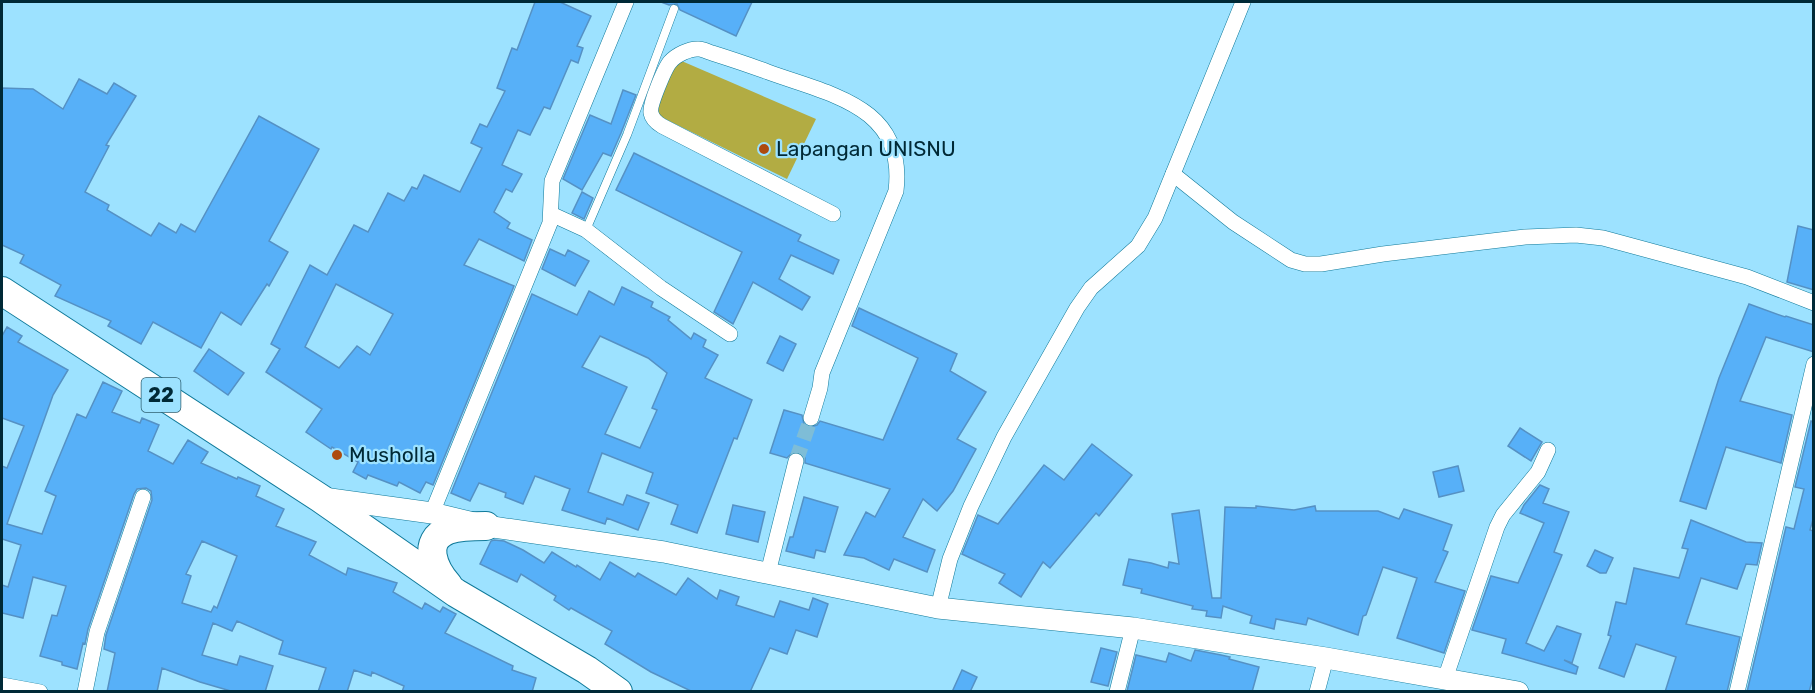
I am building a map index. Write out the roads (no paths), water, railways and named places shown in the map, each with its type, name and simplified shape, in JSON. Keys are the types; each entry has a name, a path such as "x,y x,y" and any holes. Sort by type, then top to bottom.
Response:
{"highway":[{"name":"22","path":"2,291 320,498 456,593 606,688"},
{"path":"456,593 435,567 433,548 435,542 438,536 449,530 486,526"}],"main road":[{"path":"320,498 432,513 486,526 664,552 938,608 1133,628 1326,658 1518,692"}],"street":[{"path":"432,513 546,234 551,214 552,181 626,2"},
{"path":"938,608 950,559 970,506 1004,437 1077,308 1091,288 1138,246 1155,218 1243,2"},
{"path":"811,418 822,373 896,191 898,170 887,135 871,116 846,100 728,58 699,49 684,52 670,62 652,103 651,112 654,120 833,214"},
{"path":"1173,174 1233,222 1291,260 1305,264 1322,264 1383,254 1525,237 1576,235 1603,238 1747,277 1814,303"},
{"path":"551,214 586,230 661,288 729,334"},
{"path":"1737,692 1814,364"},
{"path":"1445,679 1497,527 1503,515 1538,472 1548,450"},
{"path":"768,573 796,461"},
{"path":"85,692 97,632 144,497"},
{"path":"1117,692 1133,628"},
{"path":"1317,692 1326,658"},
{"path":"2,684 40,692"}],"lane":[{"path":"586,230 627,135 674,9"}],"tunnel":[{"path":"796,461 811,418"}],"place":[{"name":"Lapangan UNISNU","path":"764,149"},
{"name":"Musholla","path":"337,455"}]}
